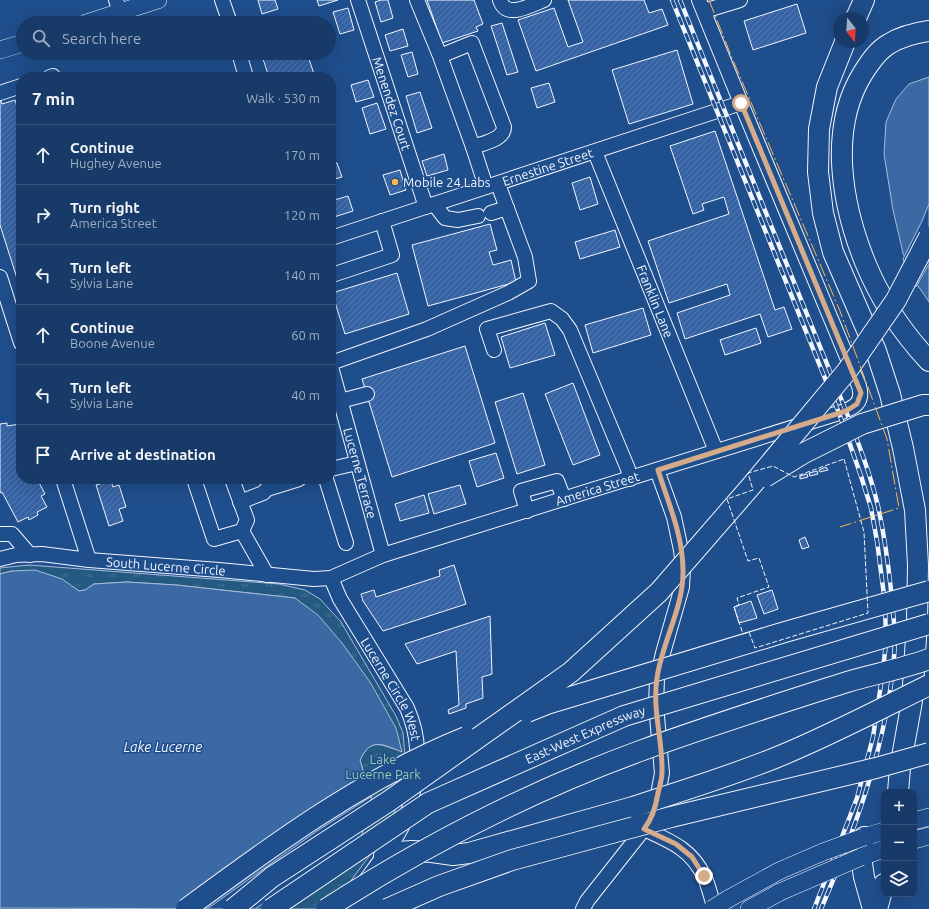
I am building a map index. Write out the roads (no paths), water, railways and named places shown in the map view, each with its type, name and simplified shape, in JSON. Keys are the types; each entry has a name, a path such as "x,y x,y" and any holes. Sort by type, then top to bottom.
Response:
{"highway":[{"path":"859,12 864,0"},
{"path":"924,355 894,318 878,291 855,236 847,202 843,169 842,141 845,118 850,98 871,60 888,44 910,34 929,31"},
{"path":"843,48 827,87 819,128 818,172 823,213 833,252 876,351 890,394 903,448 915,510 918,565 917,622 912,701 900,768 898,789"},
{"path":"233,909 272,877 389,802 571,672 659,592 752,485 847,371 896,300 929,237"},
{"path":"752,485 804,453 862,424 923,405 929,405"},
{"path":"186,909 272,846 337,803 434,750 546,704 785,632 929,591"},
{"name":"East-West Expressway","path":"271,909 428,803 624,716 929,624"},
{"path":"326,909 404,860 462,829 520,800 581,774 641,751 848,682 929,660"},
{"path":"384,856 398,852 412,851 453,855 469,853 633,806 734,774 775,758 813,742 929,685"},
{"path":"387,909 438,886 512,860 671,817 876,768 929,753"},
{"path":"864,837 861,857 864,877 872,909"},
{"path":"877,909 881,895"}],"main road":[{"path":"99,16 118,6 154,1"},
{"path":"0,50 16,45"},
{"path":"917,821 929,817"},
{"path":"713,909 784,869 864,837 881,832"},
{"path":"917,839 929,836"},
{"path":"749,909 810,878 881,850"}],"street":[{"path":"222,0 228,16"},
{"name":"Menendez Court","path":"358,0 430,206"},
{"path":"336,362 427,329 474,309 508,293 529,280 525,257 507,208 492,186 473,147 440,56 417,0"},
{"path":"500,0 502,6 506,10 512,11 520,10 544,0"},
{"path":"739,0 702,6 741,103"},
{"path":"440,56 472,43 504,127 500,136 473,147"},
{"path":"241,60 245,72"},
{"path":"0,93 16,88"},
{"name":"Ernestine Street","path":"336,236 741,103"},
{"name":"America Street","path":"331,578 383,555 839,413 852,408 857,404 861,393 859,386 741,103"},
{"name":"Franklin Lane","path":"595,152 716,451"},
{"path":"430,206 445,218 458,220 507,208"},
{"path":"336,274 392,255 382,221"},
{"path":"0,277 3,294 16,329"},
{"path":"494,350 487,329 551,311 556,313 570,330 628,469 630,479"},
{"name":"Lucerne Terrace","path":"336,386 383,555"},
{"path":"340,401 367,394"},
{"path":"336,468 357,463"},
{"path":"583,909 587,900 644,829 656,805 662,773 656,705 657,679 682,587 684,569 674,517 658,470"},
{"path":"527,511 521,491 557,481 564,499"},
{"path":"65,484 89,560"},
{"path":"196,484 214,539 242,531 247,520 234,484"},
{"path":"240,502 263,493 267,489 283,484"},
{"path":"328,484 346,543"},
{"path":"242,531 267,574"},
{"path":"0,534 12,534 30,555"},
{"name":"South Lucerne Circle","path":"0,559 16,555 42,554 89,560 314,579 331,578"},
{"name":"Lucerne Circle West","path":"331,578 340,599 407,708 415,730 418,750 416,776 408,813 384,856 344,909"},
{"path":"644,829 676,844 692,857 704,876 713,909"}],"water":[{"path":"929,77 929,302 914,280 903,253 893,210 884,154 886,122 896,99 909,84"},
{"name":"Lake Lucerne","path":"35,570 62,579 79,591 85,590 94,584 127,582 176,585 295,598 318,615 342,643 370,682 396,728 402,752 378,744 368,748 360,760 370,795 359,838 252,909 0,908 0,574 12,571"}],"railway":[{"path":"672,0 839,413 871,508 877,541 885,603 886,643 873,737 857,798 814,909"},
{"path":"680,0 855,434 875,494 886,548 895,628 892,675 887,710 870,778 859,812 821,909"}],"place":[{"name":"Mobile 24 Labs","path":"395,182"}],"park label":[{"name":"Lake Lucerne Park","path":"383,766"}]}
